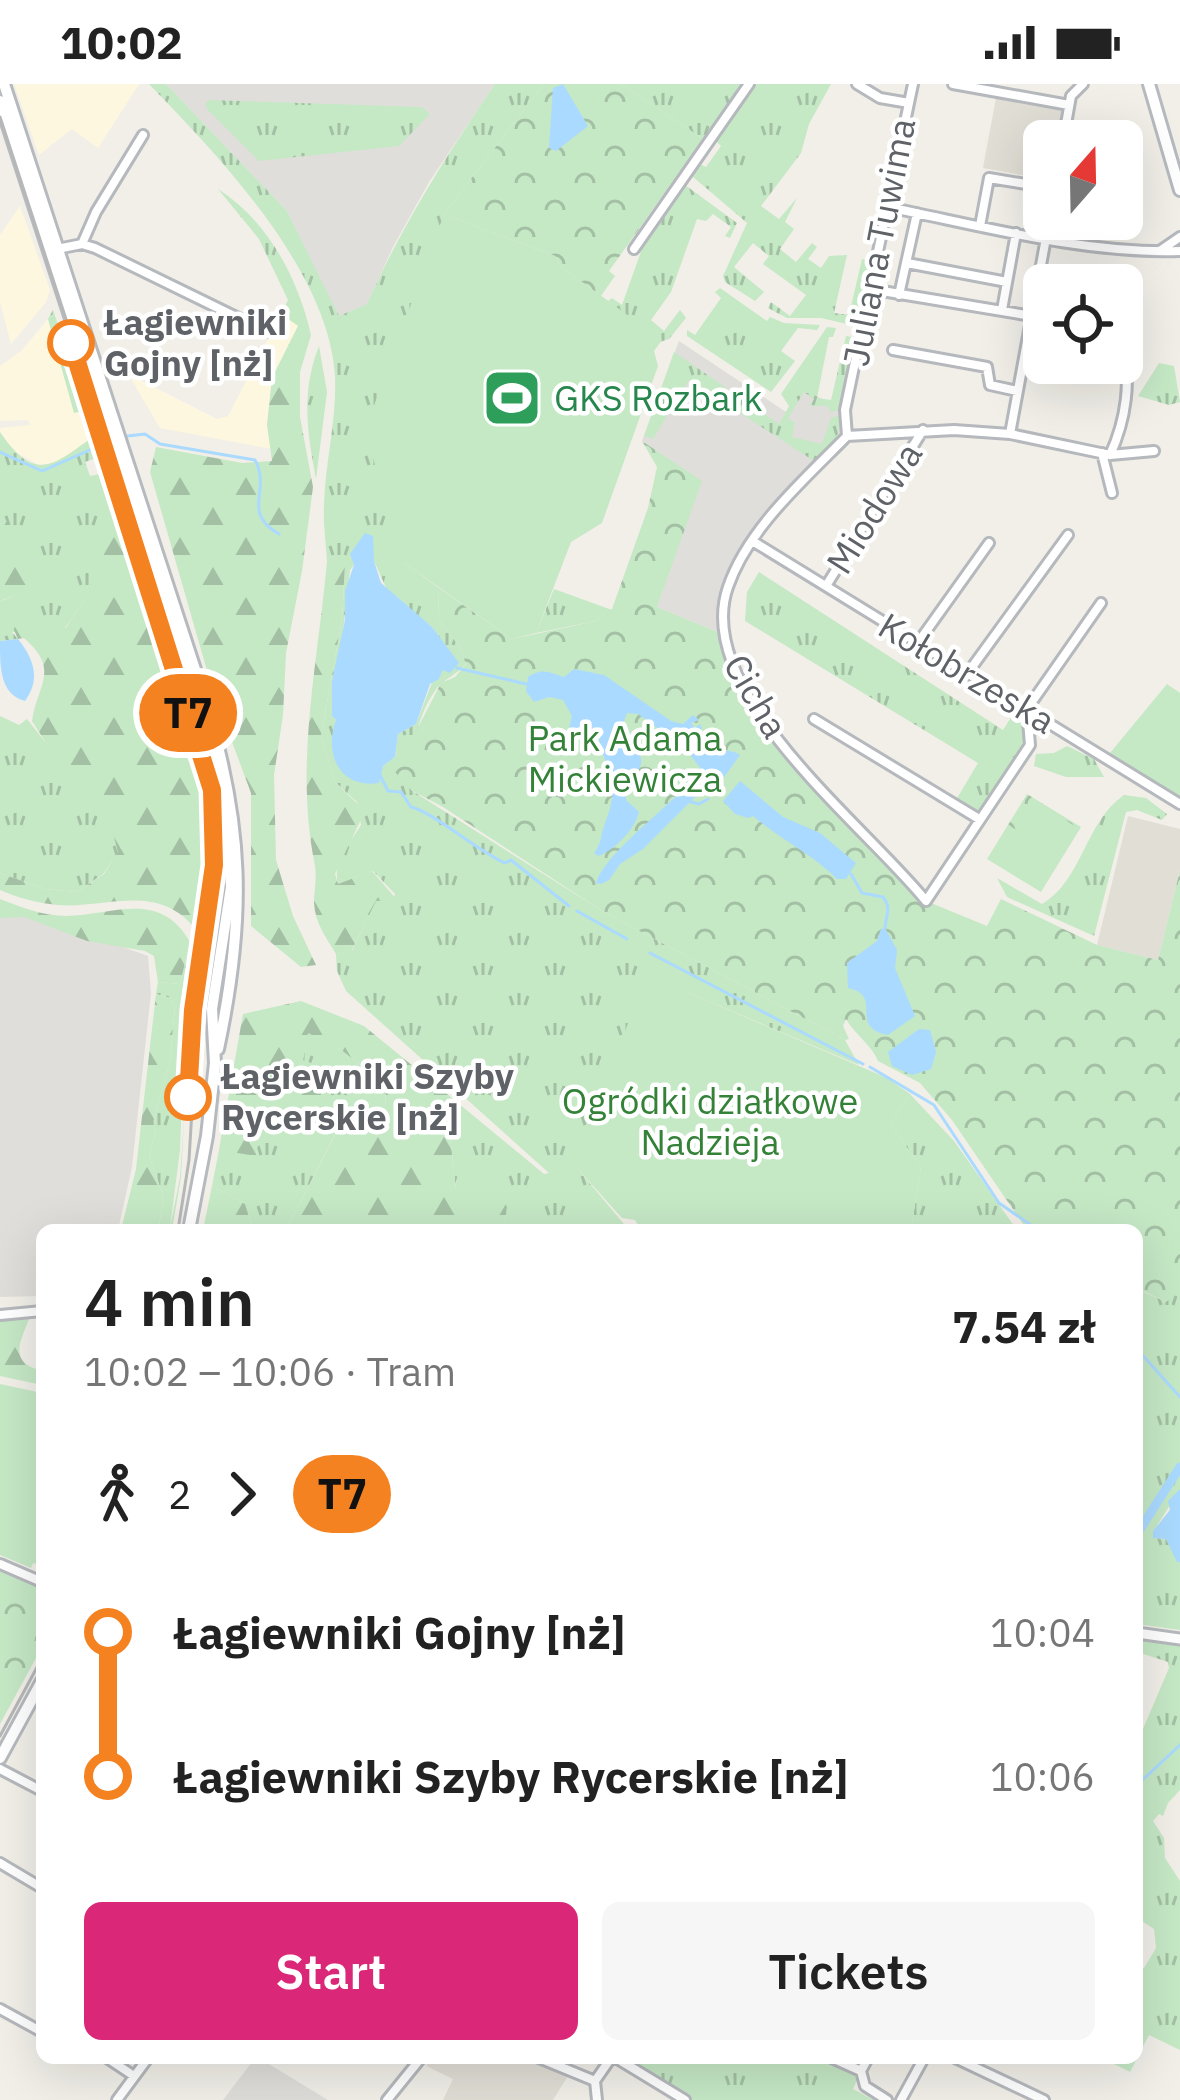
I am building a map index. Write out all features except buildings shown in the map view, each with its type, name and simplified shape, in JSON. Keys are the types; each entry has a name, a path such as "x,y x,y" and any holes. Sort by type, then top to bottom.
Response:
{"main road":[{"path":"4,84 224,796 231,887 212,1018 215,1064 207,1136 190,1224"},
{"path":"1149,84 1180,190"},
{"path":"0,101 53,250"},
{"path":"0,1758 36,1702"}],"street":[{"path":"634,249 749,84"},
{"name":"Juliana Tuwima","path":"847,436 845,410 909,103 880,98 857,84"},
{"path":"909,103 913,84"},
{"path":"953,84 1069,105"},
{"path":"1013,95 1016,84"},
{"path":"1066,120 1074,90 1083,84"},
{"path":"82,244 143,135"},
{"path":"980,226 989,178 1023,184"},
{"path":"887,207 1023,233"},
{"path":"898,295 917,213"},
{"path":"1002,310 1016,232"},
{"path":"1160,251 1180,237"},
{"path":"1064,240 1180,251"},
{"path":"53,250 82,244 267,332"},
{"path":"907,263 1007,282"},
{"path":"870,289 1023,314"},
{"path":"893,350 987,368 990,385 1017,391"},
{"path":"1010,434 1023,361"},
{"path":"1112,493 1106,454 1128,384"},
{"path":"847,436 923,430 1010,434 1106,454 1154,451"},
{"name":"Miodowa","path":"826,586 923,430"},
{"name":"Cicha","path":"847,436 789,495 729,583 722,622 726,648 775,736 926,901 1030,745 1028,709 1101,603"},
{"path":"967,674 1068,535"},
{"name":"Kołobrzeska","path":"754,542 1180,804"},
{"path":"917,644 989,543"},
{"path":"814,719 979,819"},
{"path":"0,1315 36,1312"},
{"path":"0,1564 36,1579"},
{"path":"1143,1634 1180,1639"},
{"path":"0,1769 36,1788"},
{"path":"0,1863 36,1885"},
{"path":"0,2009 36,2029"},
{"path":"116,2064 134,2076"},
{"path":"117,2100 143,2064"},
{"path":"387,2100 417,2064"},
{"path":"554,2064 595,2081"},
{"path":"598,2100 595,2081 608,2064"},
{"path":"623,2064 685,2100"},
{"path":"845,2064 861,2071"},
{"path":"865,2064 861,2071 865,2086 887,2100"},
{"path":"902,2100 921,2064"},
{"path":"968,2064 1044,2100"}],"shaded area":[{"path":"14,84 139,84 98,148 72,129 39,155"},
{"path":"166,84 495,84 429,182 367,304 338,317 287,211"},
{"path":"996,98 1062,110 1060,120 1023,120 1023,175 983,168"},
{"path":"20,206 50,290 46,302 11,344 0,302 0,235"},
{"path":"281,314 299,324 272,378 267,425 272,449 160,428 128,374 217,419 228,416"},
{"path":"48,319 74,412 83,411 96,434 55,465 39,465 12,450 0,432 0,428 30,425 28,420 0,421 0,366 21,351"},
{"path":"679,341 786,412 803,388 843,411 847,431 786,491 751,539 726,581 718,610 720,633 657,607 701,481 642,441"},
{"path":"1128,816 1180,829 1180,870 1158,960 1097,945"},
{"path":"0,903 148,956 151,993 132,1167 119,1224 36,1224 36,1296 0,1297"},
{"path":"250,2064 269,2064 328,2100 223,2100"},
{"path":"539,2064 568,2076 553,2100 443,2100 453,2079 426,2066"}],"green space":[{"path":"149,84 166,84 287,211 339,316 367,304 426,191 495,84 544,84 444,214 403,562 439,588 438,619 466,664 437,688 424,712 414,750 411,790 602,911 845,1040 859,1065 689,993 577,1168 624,1224 505,1224 507,1207 456,1190 449,1127 452,1098 544,1174 549,1173 346,991 337,971 336,954 352,951 376,900 393,899 395,894 373,871 338,884 337,876 343,853 361,825 357,802 335,782 321,736 342,619 345,566 327,561 325,534 335,376 328,336 313,296 292,256 237,180","holes":["374,561 388,592 432,627 459,664 443,669 439,679 433,680 416,724 398,734 395,757 383,766 335,729 332,716 332,681 341,649 350,570"]},
{"path":"544,84 621,84 703,139 609,271 615,276 601,296 560,266 555,256 444,214"},
{"path":"621,84 746,84 703,139"},
{"path":"756,84 831,84 809,124 801,153 761,206 779,219 797,198 785,222 794,229 780,249 796,262 812,243 817,247 808,259 821,268 829,256 847,255 834,313 849,315 862,259 874,261 860,327 821,318 787,318 768,308 771,302 790,316 806,295 763,264 769,256 753,243 734,267 764,292 755,301 725,282 723,276 747,223 692,176 700,164 706,167 721,146 715,140"},
{"path":"209,100 422,107 430,114 399,146 259,161 208,110"},
{"path":"685,185 737,223 730,238 725,236 731,227 713,214 706,221 697,219 671,292 651,320 664,331 680,310 686,318 669,339 660,342 608,301 612,298 622,305 643,246"},
{"path":"218,189 266,234 289,272 311,335 281,314 288,300 259,239"},
{"name":"GKS Rozbark","path":"444,214 555,256 560,266 662,340 654,351 658,366 602,523 571,542 536,633 512,639 403,562 365,430"},
{"path":"720,288 767,321 770,317 784,323 820,325 817,330 798,328 781,351 795,361 771,392 687,336 687,330 695,335 721,298 715,292"},
{"path":"53,310 91,419 83,411 74,413 48,319"},
{"path":"299,324 311,335 300,372 300,417 313,487 286,653 274,775 276,860 293,916 316,965 301,967 251,926 251,793 212,688 150,472 156,447 242,463 272,461 267,425 272,378"},
{"path":"827,327 836,328 829,337 817,398 831,400 846,336 857,338 840,410 810,406 814,399 804,392 788,418 795,423 792,437 822,444 831,418 841,415 837,437 814,461 689,380 653,439 644,436 674,352 779,424 789,406 781,394"},
{"path":"319,346 327,392 316,479 307,412"},
{"path":"1159,363 1174,366 1180,402 1169,405 1138,396"},
{"path":"0,432 25,460 37,464 59,460 98,434 105,455 85,462 90,476 110,472 142,576 130,563 128,550 94,570 94,587 65,628 12,632 18,639 0,641 0,601 24,587 35,561 4,519 0,525"},
{"name":"Park Adama Mickiewicza","path":"642,441 702,481 657,607 720,633 734,669 775,736 926,901 987,926 1001,899 1097,945 1158,960 1180,870 1180,1291 1166,1302 1143,1291 1143,1224 1023,1224 952,1120 920,1083 878,1061 846,1019 843,1026 849,1039 845,1040 602,911 411,790 395,772 441,683 455,677 466,664 438,619 439,588 512,639 596,621 612,609 648,508 657,467"},
{"path":"4,518 35,561 33,588 0,601 0,525"},
{"path":"109,532 120,535 130,563 144,577 207,815 209,847 201,884 119,819 46,743 32,721 44,678 42,659 24,638 18,639 13,628 25,618 66,628 91,585 88,555"},
{"path":"327,561 345,565 342,619 321,736 335,782 365,811 335,874 338,884 372,871 397,900 376,901 351,952 336,954 315,910 307,789"},
{"path":"759,572 1003,730 1017,708 1032,716 1026,744 978,814 956,800 978,763 745,621 747,592"},
{"path":"554,589 612,610 596,621 536,633"},
{"path":"151,606 209,791 213,853 200,950 199,929 194,927 202,915 118,853 103,874 77,892 45,889 0,873 0,716 19,725 27,719 74,769 187,737"},
{"path":"1167,684 1180,693 1180,800 1110,753"},
{"path":"1067,746 1094,759 1104,777 1066,777 1034,766 1036,754"},
{"path":"1027,794 1081,827 1041,892 987,859"},
{"path":"1124,795 1146,798 1167,814 1162,820 1137,810 1126,812 1094,936 1007,897 997,878 1042,904 1055,894 1100,820"},
{"path":"1048,809 1078,828 1039,890 989,858 1009,825 1029,839"},
{"path":"119,832 206,902 194,927 179,913 146,901 57,905 0,890 0,873 45,889 77,892 104,874 118,852 114,837"},
{"path":"0,899 57,916 134,909 165,915 190,942 180,984 158,982 154,956 145,951 87,941 24,917 0,918"},
{"path":"190,942 198,959 187,1070 183,1071 180,1150 171,1224 159,1224 164,1199 149,1155 170,1061 175,1006 170,998 156,994 158,982 180,984"},
{"name":"Ogródki działkowe Nadzieja","path":"640,989 689,993 887,1078 910,1094 890,1124 921,1167 912,1224 637,1224 622,1218 577,1168"},
{"path":"156,994 170,998 175,1006 170,1061 149,1155 164,1199 159,1224 122,1224 136,1169"},
{"path":"301,1001 364,1026 452,1098 449,1127 456,1190 498,1193 507,1207 505,1224 289,1224 346,1114 362,1119 385,1114 386,1085 340,1049 308,1033 303,1060 322,1067 327,1088 305,1111 270,1069 256,1156 219,1150 243,1014"},
{"path":"307,1032 340,1049 386,1085 385,1115 362,1119 345,1115 289,1224 251,1224 245,1204 212,1186 219,1150 256,1155 270,1068 303,1060"},
{"path":"910,1094 954,1141 1013,1224 912,1224 921,1167 890,1124"},
{"path":"184,1118 181,1177 171,1224"},
{"path":"212,1186 245,1204 251,1224 204,1224"},
{"path":"1180,1269 1180,1489 1153,1532 1154,1538 1166,1539 1180,1562 1180,1630 1143,1625 1143,1292 1166,1302"},
{"path":"29,1319 19,1351 24,1362 36,1369 36,1384 0,1376 0,1321"},
{"path":"0,1384 36,1392 36,1564 31,1568 0,1555"},
{"path":"0,1568 36,1584 36,1658 0,1724"},
{"path":"1143,1638 1180,1644 1180,1790 1163,1816 1153,1821 1164,1838 1165,1858 1180,1881 1180,2050 1149,2035 1143,2047 1143,1968 1156,1948 1154,1929 1143,1922 1143,1729 1168,1662 1143,1654"},
{"path":"626,2064 845,2064 861,2071 853,2089 874,2100 685,2100"}],"water":[{"path":"563,84 588,126 556,151 549,148 553,88"},
{"path":"365,533 373,536 381,583 432,627 459,663 450,673 443,670 430,684 416,724 398,734 395,757 383,766 379,783 344,774 332,744 336,720 332,681 345,620 345,591 354,565 350,554"},
{"path":"18,639 34,669 25,701 6,686 1,670 0,641"},
{"path":"574,669 604,675 671,721 683,724 693,715 699,720 691,723 702,728 694,738 698,744 740,755 722,780 699,793 601,884 596,883 609,861 678,794 683,797 690,778 701,769 685,748 638,714 627,713 620,731 641,761 626,800 639,812 617,845 598,856 594,853 613,787 598,734 583,734 580,739 568,732 572,716 563,700 549,697 534,702 526,691 528,677 538,672 564,677"},
{"path":"740,781 783,817 820,833 856,863 846,879 837,879 753,816 735,814 723,801"},
{"path":"885,928 897,950 895,968 915,1016 888,1035 870,1025 864,998 848,988 847,963 877,941"},
{"path":"919,1029 930,1030 936,1052 931,1069 912,1075 892,1066 888,1052"},
{"path":"1180,1489 1177,1562 1166,1539 1153,1538 1153,1531 1170,1510 1168,1501"}],"waterway":[{"path":"128,436 145,434 160,444 255,460 261,517 279,534"},
{"path":"0,452 42,471 99,446"},
{"path":"457,668 526,684"},
{"path":"380,775 388,791 401,792 411,807 505,863 511,860 569,906"},
{"path":"691,802 708,799"},
{"path":"851,874 862,893 886,901 885,928"},
{"path":"577,911 627,939"},
{"path":"650,953 863,1064"},
{"path":"870,1067 934,1105 999,1203 1029,1224"},
{"path":"1143,1356 1180,1397"},
{"path":"1143,1525 1180,1467"},
{"path":"1143,1779 1180,1745"}],"tram line":[{"path":"0,117 143,555 210,770 218,810 218,865 198,1010 189,1160 179,1224"},
{"name":"T7","path":"71,343 212,790 214,865 193,1010 188,1097"},
{"path":"0,1736 36,1669"}],"place":[{"name":"Łagiewniki Gojny [nż]","path":"71,343"},
{"name":"GKS Rozbark","path":"512,398"},
{"name":"Łagiewniki Szyby Rycerskie [nż]","path":"188,1097"}]}
